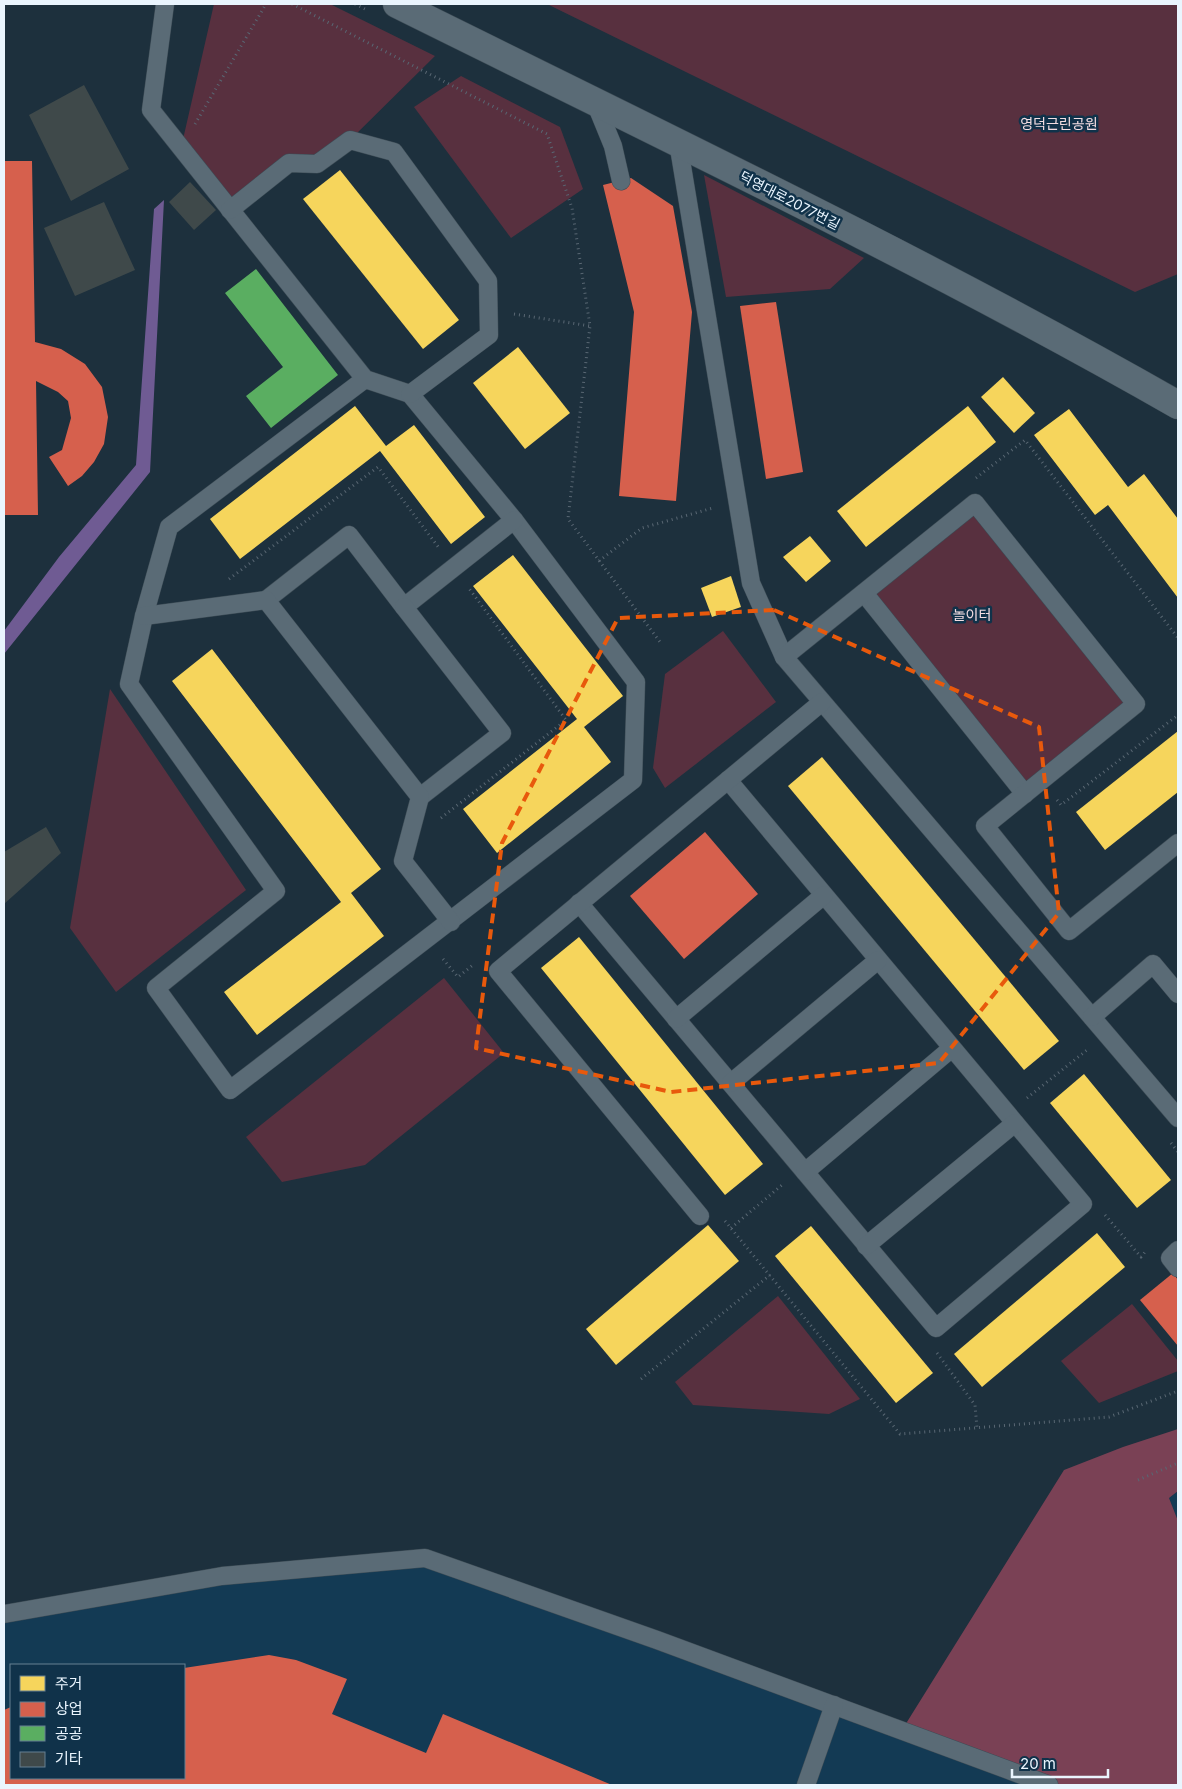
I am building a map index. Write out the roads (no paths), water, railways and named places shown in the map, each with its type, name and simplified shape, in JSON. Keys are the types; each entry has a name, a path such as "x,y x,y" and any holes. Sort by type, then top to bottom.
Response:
{"street":[{"name":"덕영대로2077번길","path":"398,4 678,142 1061,338 1178,405"}],"lane":[{"path":"165,4 151,110 365,379 410,394 514,520 636,682 633,780 451,922 230,1090 156,988 276,891 129,684 144,616 169,527 365,379"},
{"path":"595,102 613,146 621,181"},
{"path":"230,210 289,163 316,164 350,140 394,152 488,280 489,335 410,394"},
{"path":"678,142 751,583 784,658 1178,1118"},
{"path":"784,658 975,503 1136,704 985,826 1069,931 1178,843"},
{"path":"404,607 514,520"},
{"path":"144,616 266,600 349,535 502,733 420,797 403,861 451,922"},
{"path":"864,593 1025,794"},
{"path":"266,600 420,797"},
{"path":"700,1216 498,971 822,702"},
{"path":"579,903 936,1328 1083,1204 728,780"},
{"path":"676,1019 824,895"},
{"path":"731,1083 878,960"},
{"path":"1092,1017 1154,964 1178,994"},
{"path":"805,1172 952,1048"},
{"path":"866,1246 1015,1123"},
{"path":"1178,1250 1170,1258 1178,1268"},
{"path":"4,1614 222,1576 425,1558 834,1705 1049,1785"},
{"path":"806,1785 834,1705"}],"park label":[{"name":"영덕근린공원","path":"1059,123"},
{"name":"놀이터","path":"972,614"}]}
